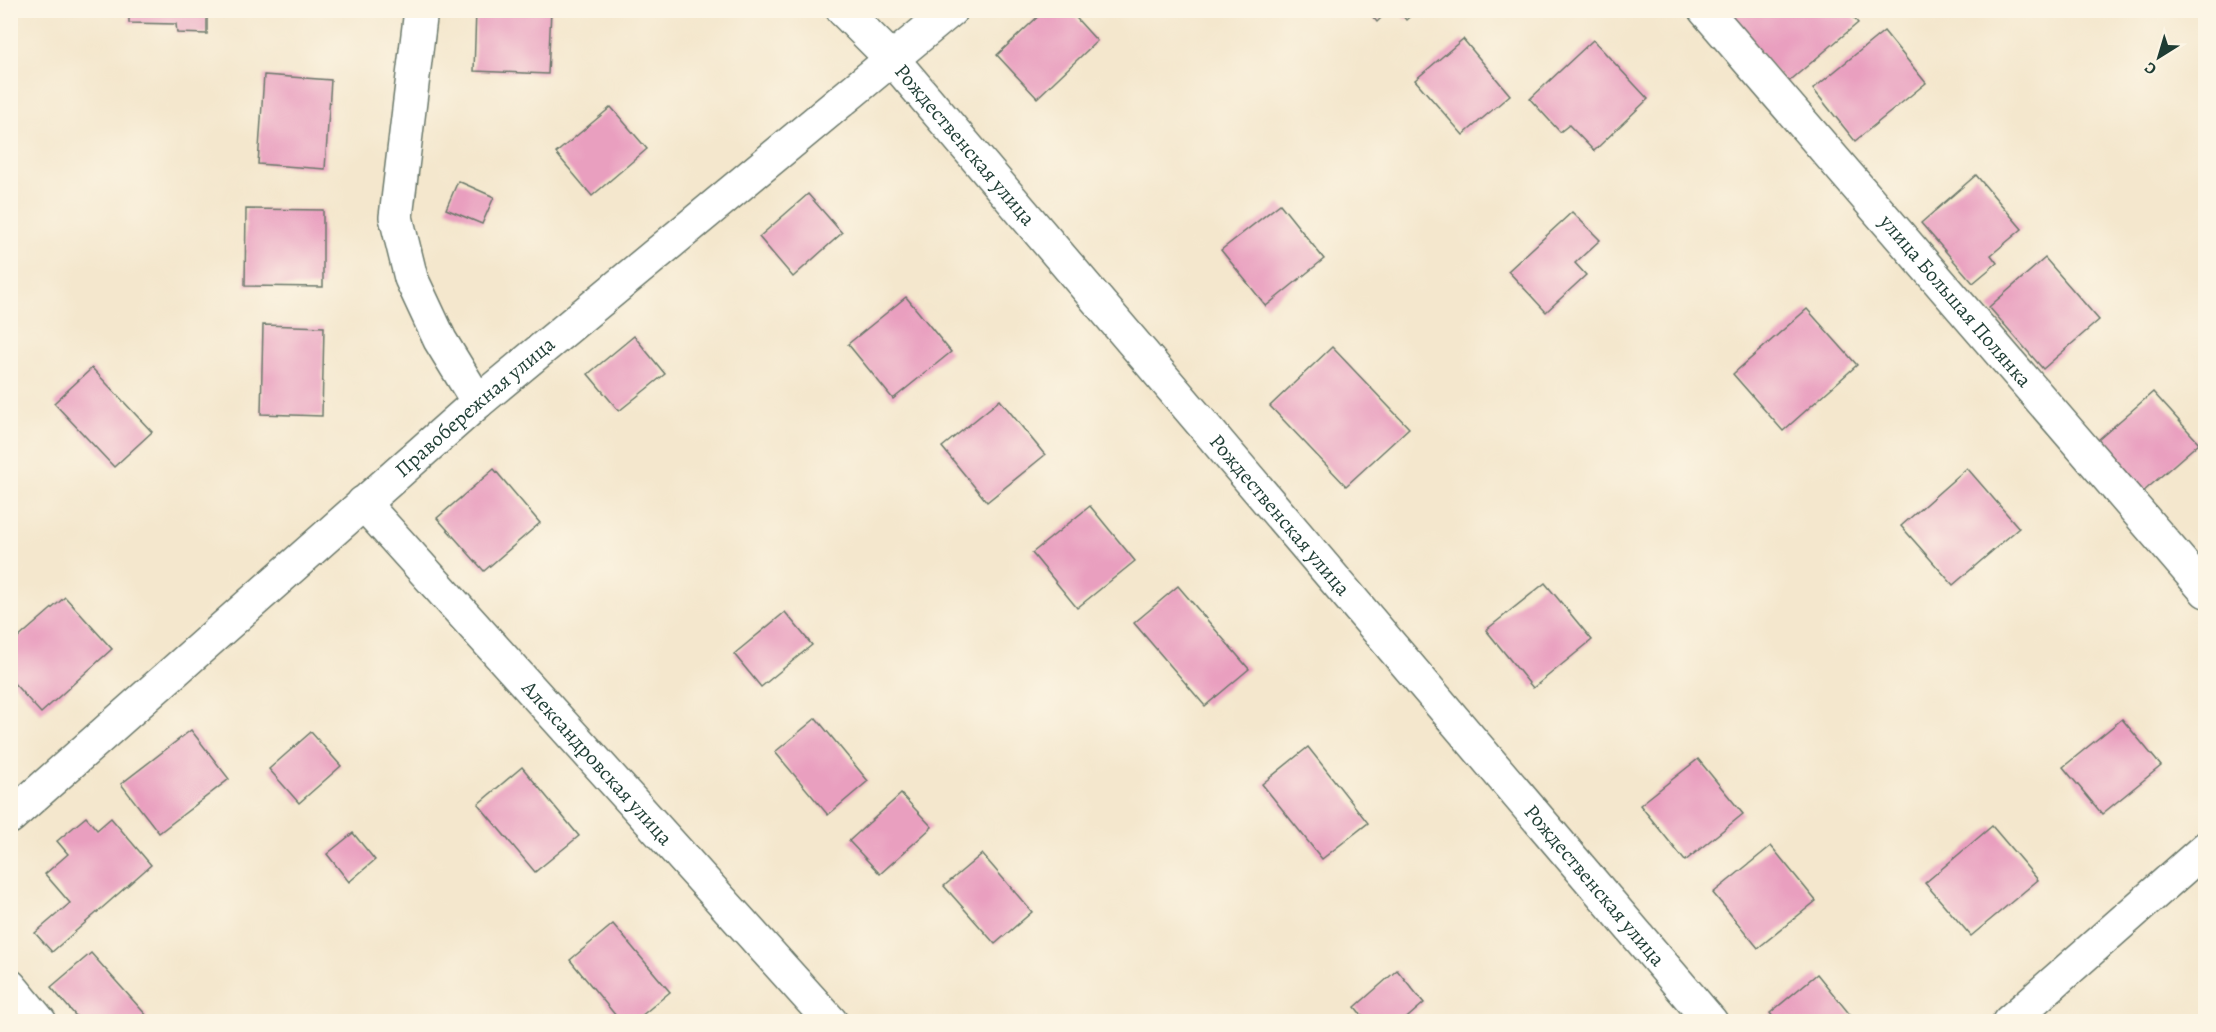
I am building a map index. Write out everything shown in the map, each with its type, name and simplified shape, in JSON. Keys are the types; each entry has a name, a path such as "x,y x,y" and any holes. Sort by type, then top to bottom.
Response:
{"street":[{"path":"421,10 396,217 411,278 440,339 478,402"},
{"name":"Рождественская улица","path":"843,10 893,60 1711,1022"},
{"name":"Правобережная улица","path":"10,817 478,402 951,10"},
{"name":"улица Большая Полянка","path":"1705,10 2205,591"},
{"name":"Александровская улица","path":"363,503 831,1022"},
{"path":"2009,1022 2205,849"},
{"path":"10,987 40,1022"}],"building":[{"path":"129,10 207,10 207,34 177,33 176,24 129,23"},
{"path":"476,10 551,10 548,74 474,71"},
{"path":"1045,10 1069,10 1097,41 1037,98 997,55"},
{"path":"1367,10 1389,10 1377,22"},
{"path":"1398,10 1417,10 1406,20"},
{"path":"1723,10 1847,10 1858,23 1786,84"},
{"path":"1884,31 1926,83 1855,141 1813,89"},
{"path":"1463,39 1510,95 1463,135 1415,80"},
{"path":"1593,40 1648,99 1594,151 1569,125 1560,132 1530,99"},
{"path":"264,75 331,80 325,169 258,164"},
{"path":"611,107 647,149 592,196 556,153"},
{"path":"1976,175 2022,229 1991,255 1997,263 1973,283 1921,223"},
{"path":"458,181 494,197 482,224 446,209"},
{"path":"808,194 842,233 793,277 759,237"},
{"path":"1280,204 1324,259 1266,306 1221,250"},
{"path":"246,209 323,210 323,287 245,286"},
{"path":"1572,212 1600,240 1575,263 1586,275 1546,312 1508,271"},
{"path":"2045,258 2099,320 2043,369 1989,307"},
{"path":"906,297 951,352 893,399 848,344"},
{"path":"1807,309 1857,365 1783,431 1733,374"},
{"path":"263,325 324,327 322,416 261,414"},
{"path":"634,336 665,374 619,411 588,374"},
{"path":"1332,347 1409,428 1346,486 1270,406"},
{"path":"92,368 152,432 114,467 54,403"},
{"path":"2153,392 2199,443 2143,492 2098,440"},
{"path":"1000,400 1045,455 987,502 942,447"},
{"path":"1967,468 2019,528 1953,585 1901,526"},
{"path":"494,469 540,523 484,571 437,518"},
{"path":"1090,506 1135,561 1077,608 1032,553"},
{"path":"1545,583 1592,640 1533,688 1486,630"},
{"path":"1178,586 1249,669 1205,706 1134,623"},
{"path":"65,597 112,649 41,713 10,679 10,645"},
{"path":"785,612 812,645 761,687 734,654"},
{"path":"816,718 868,781 828,815 775,752"},
{"path":"2122,719 2161,766 2102,814 2063,767"},
{"path":"191,730 229,779 159,833 121,784"},
{"path":"311,732 341,766 299,803 269,769"},
{"path":"1308,747 1368,823 1322,859 1262,784"},
{"path":"1698,759 1743,814 1685,861 1640,805"},
{"path":"522,767 579,836 535,872 478,804"},
{"path":"901,794 932,827 880,874 849,841"},
{"path":"86,817 97,830 111,818 151,865 52,952 35,933 70,903 45,874 68,854 57,841"},
{"path":"1992,826 2038,880 1971,936 1925,883"},
{"path":"353,833 375,860 349,882 327,854"},
{"path":"1771,846 1816,901 1758,948 1713,893"},
{"path":"982,854 1032,912 995,944 944,886"},
{"path":"613,924 670,992 634,1022 621,1022 570,960"},
{"path":"91,953 147,1016 140,1022 81,1022 51,987"},
{"path":"1397,970 1424,1003 1402,1022 1367,1022 1355,1007"},
{"path":"1817,974 1856,1022 1777,1022 1770,1013"}]}
